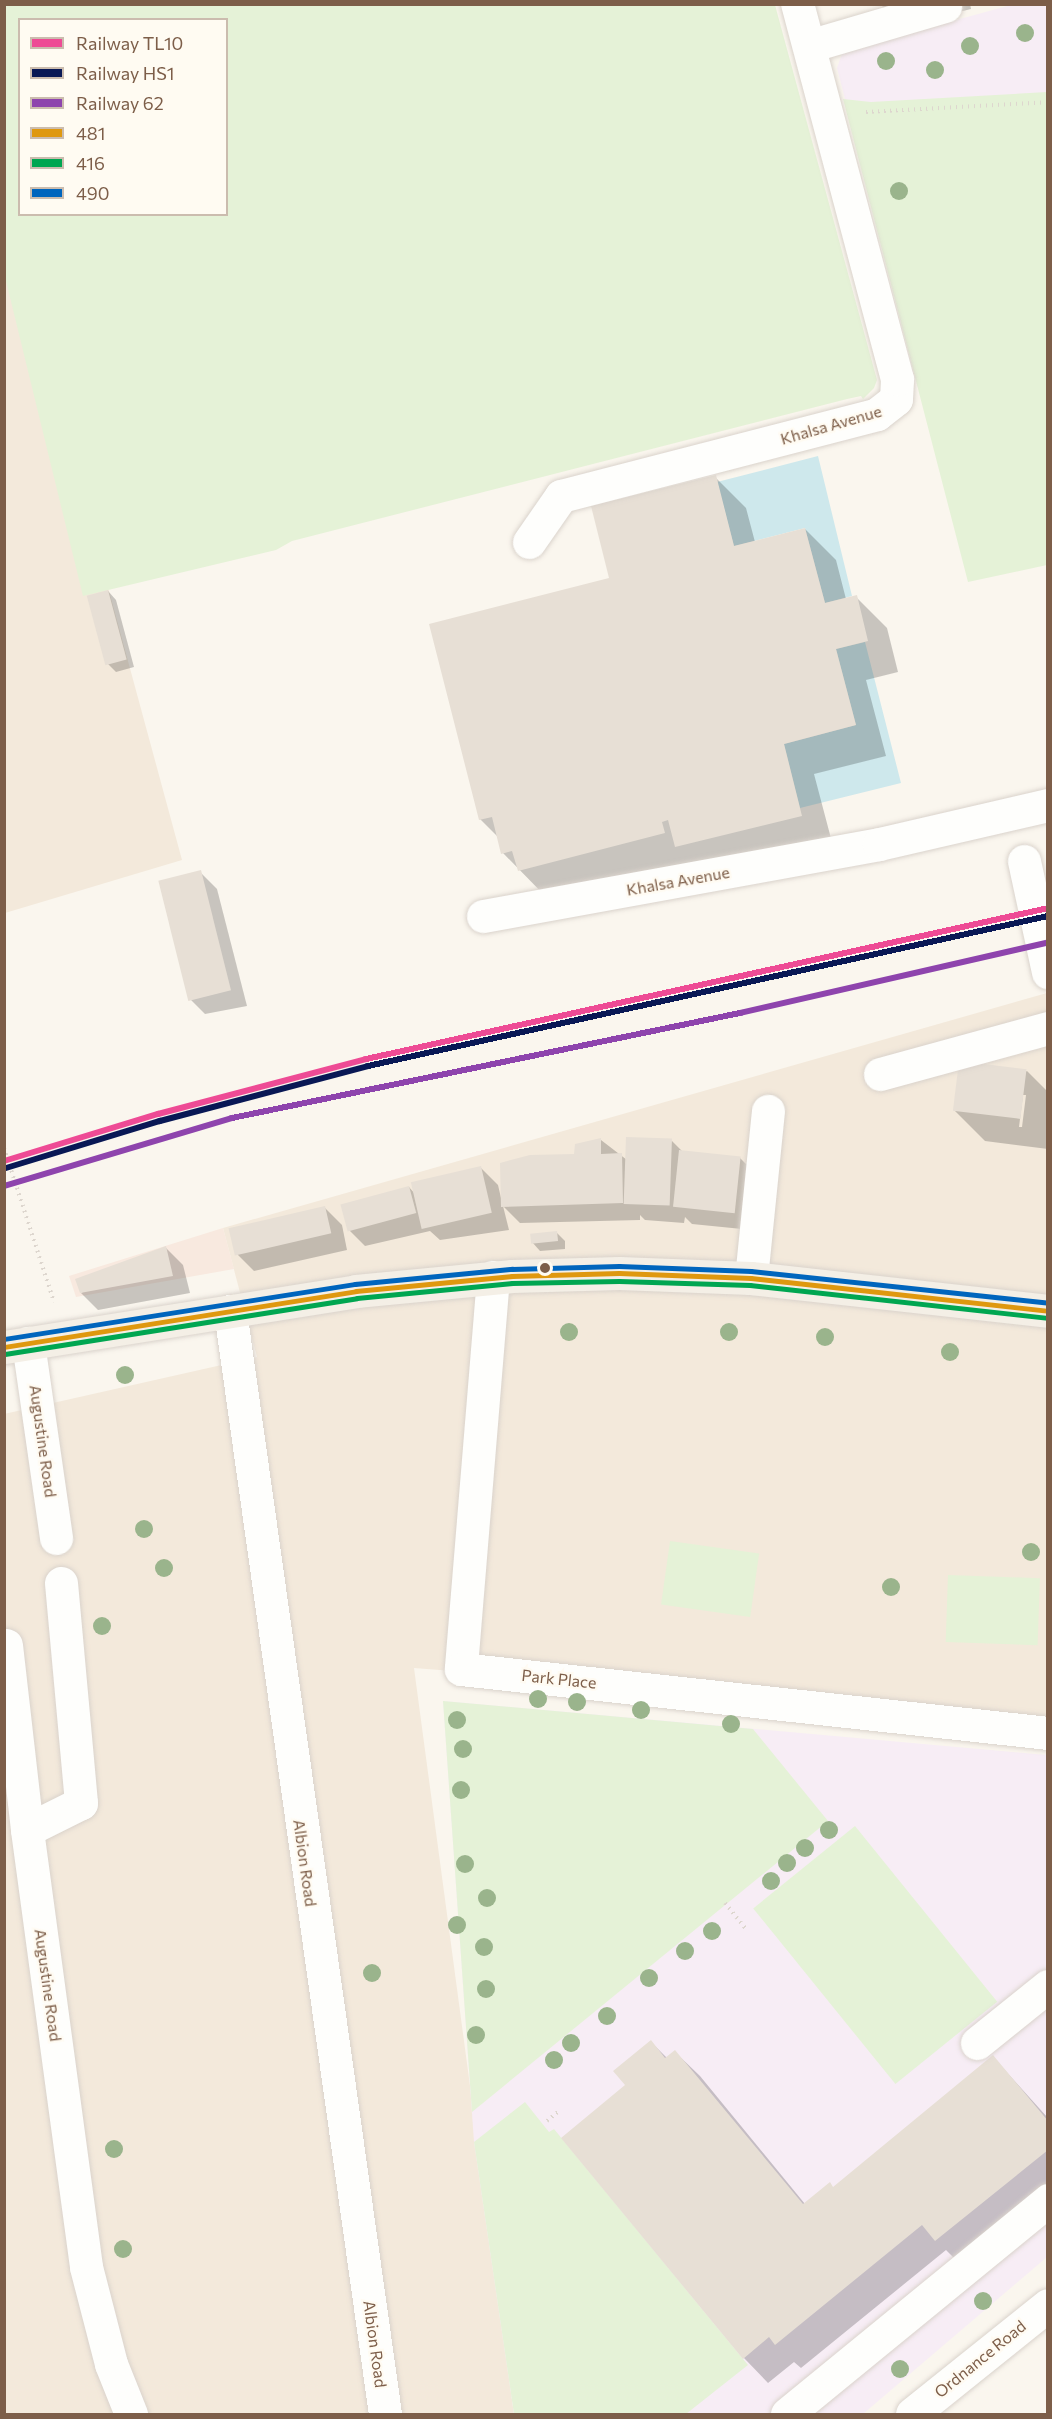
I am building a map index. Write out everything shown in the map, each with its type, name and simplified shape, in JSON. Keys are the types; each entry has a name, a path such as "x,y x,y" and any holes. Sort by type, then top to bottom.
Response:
{"main road":[{"path":"16,1345 356,1291 493,1278 619,1273 751,1278 1047,1311"}],"street":[{"name":"Khalsa Avenue","path":"529,542 561,496 877,414 896,399 897,379 836,112 809,46 797,4"},
{"path":"809,46 945,6"},
{"name":"Khalsa Avenue","path":"483,916 879,844 1047,805"},
{"path":"1024,861 1047,972"},
{"path":"880,1074 1047,1028"},
{"path":"751,1278 768,1111"},
{"name":"Park Place","path":"493,1278 461,1669 1047,1732"},
{"name":"Albion Road","path":"230,1311 385,2415"},
{"name":"Augustine Road","path":"16,1345 56,1538"},
{"path":"27,1830 81,1803 61,1583"},
{"name":"Augustine Road","path":"6,1645 27,1830 86,2267 111,2364 131,2415"},
{"path":"977,2043 1047,1986"},
{"path":"787,2415 1047,2200"},
{"name":"Ordnance Road","path":"912,2415 1047,2305"}],"path":[{"path":"836,112 1047,102"},
{"path":"4,1148 31,1236 56,1305"},
{"path":"725,1903 746,1929"},
{"path":"547,2121 559,2111"}],"shaded area":[{"path":"1011,5 1047,5 1047,565 917,377 837,68 843,51"},
{"path":"4,204 182,860 5,913 4,913"},
{"path":"1047,993 1047,1717 414,1668 514,2414 5,2414 4,1414 257,1357 223,1228"},
{"path":"223,1228 234,1269 76,1297 69,1276"},
{"path":"443,1701 1047,1755 1047,2257 863,2414 514,2414 474,2142"}],"green space":[{"path":"4,5 775,5 877,380 874,388 863,399 861,396 847,399 292,541 276,550 83,596 5,277"},
{"path":"1047,92 1047,565 968,582 843,99 871,102"},
{"path":"670,1541 759,1554 750,1617 661,1604"},
{"path":"948,1575 1040,1578 1038,1645 946,1642"},
{"path":"443,1701 753,1729 828,1821 472,2112"},
{"path":"855,1826 997,2002 895,2084 753,1908"},
{"path":"525,2102 549,2132 554,2129 748,2365 686,2414 514,2414 474,2142"}],"water":[{"path":"818,456 852,596 825,603 805,528 734,546 717,482"},
{"path":"865,642 901,783 800,808 784,744 856,725 836,649"}],"building":[{"path":"716,475 734,546 805,528 825,603 857,595 868,641 836,649 856,725 784,744 802,816 675,847 668,820 662,822 665,833 518,871 512,851 501,854 492,817 479,820 429,624 609,578 591,506"},
{"path":"108,590 127,660 105,665 87,596"},
{"path":"201,870 231,990 188,1001 158,881"},
{"path":"959,1061 1026,1069 1020,1119 953,1111"},
{"path":"626,1137 672,1139 670,1206 624,1204"},
{"path":"601,1138 601,1154 622,1153 623,1203 501,1207 500,1163 530,1155 574,1154 575,1144"},
{"path":"679,1150 741,1156 735,1213 673,1207"},
{"path":"481,1166 492,1213 422,1229 411,1182"},
{"path":"409,1186 416,1213 348,1231 340,1204"},
{"path":"325,1206 331,1233 235,1256 229,1228"},
{"path":"557,1231 558,1241 531,1244 530,1234"},
{"path":"166,1246 173,1276 80,1293 75,1279"},
{"path":"651,2040 665,2058 675,2050 803,2204 830,2182 833,2187 993,2055 1048,2121 1048,2150 935,2241 922,2225 775,2345 769,2337 743,2359 561,2138 625,2085 613,2071"}],"rail line":[{"name":"TL10","path":"4,1161 158,1114 366,1059 1048,908"},
{"name":"HS1","path":"6,1168 160,1121 368,1066 1048,916"},
{"name":"62","path":"4,1186 232,1118 740,1013 1046,943"}],"transit line":[{"name":"490","path":"4,1339 355,1284 512,1269 619,1266 751,1271 1048,1303"},
{"name":"481","path":"4,1347 356,1291 512,1276 619,1273 751,1278 1048,1311"},
{"name":"416","path":"5,1354 357,1298 512,1283 619,1281 750,1285 1047,1318"}]}
